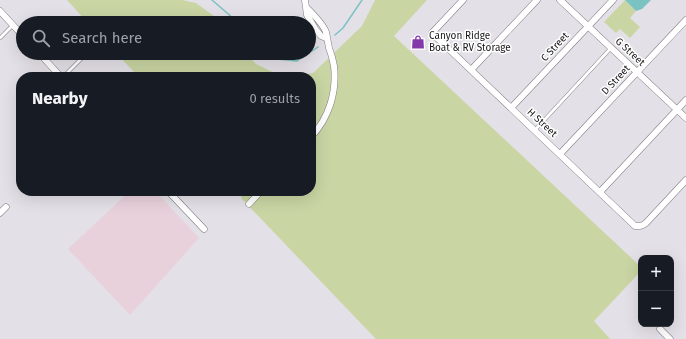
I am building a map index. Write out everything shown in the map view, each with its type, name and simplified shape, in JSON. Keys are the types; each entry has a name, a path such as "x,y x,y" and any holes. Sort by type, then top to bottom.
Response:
{"street":[{"path":"305,0 307,8 316,16 326,32 326,38 334,64 335,82 331,104 328,112 316,131"},
{"name":"H Street","path":"463,0 432,33 635,226 640,228 646,223 686,180"},
{"path":"472,70 537,0"},
{"name":"G Street","path":"560,0 686,118"},
{"name":"C Street","path":"511,108 613,0"},
{"path":"0,11 16,28"},
{"name":"D Street","path":"560,154 686,20"},
{"path":"46,60 57,72"},
{"path":"600,192 686,100"},
{"path":"173,196 204,229"},
{"path":"249,204 256,196"},
{"path":"0,212 6,206"},
{"path":"660,329 670,339"}],"lane":[{"path":"0,38 13,25"},
{"path":"535,130 611,48"},
{"path":"67,72 80,60"}],"shaded area":[{"path":"125,196 160,196 199,238 130,315 68,249"}],"green space":[{"path":"67,0 182,0 196,3 214,16 82,16"},
{"path":"375,0 427,0 394,36 638,264 638,274 594,321 610,339 376,339 241,198 242,196 316,196 316,72 314,72 362,26"},
{"path":"625,0 636,11 630,18 640,27 630,38 620,29 616,33 604,22"},
{"path":"123,60 252,60 256,64 273,72 134,72"}],"water":[{"path":"625,0 651,0 642,9 636,11"}],"waterway":[{"path":"212,0 231,16"},
{"path":"335,35 343,28 362,0"},
{"path":"287,60 298,60"}],"place":[{"name":"Canyon Ridge Boat & RV Storage","path":"418,42"}]}
